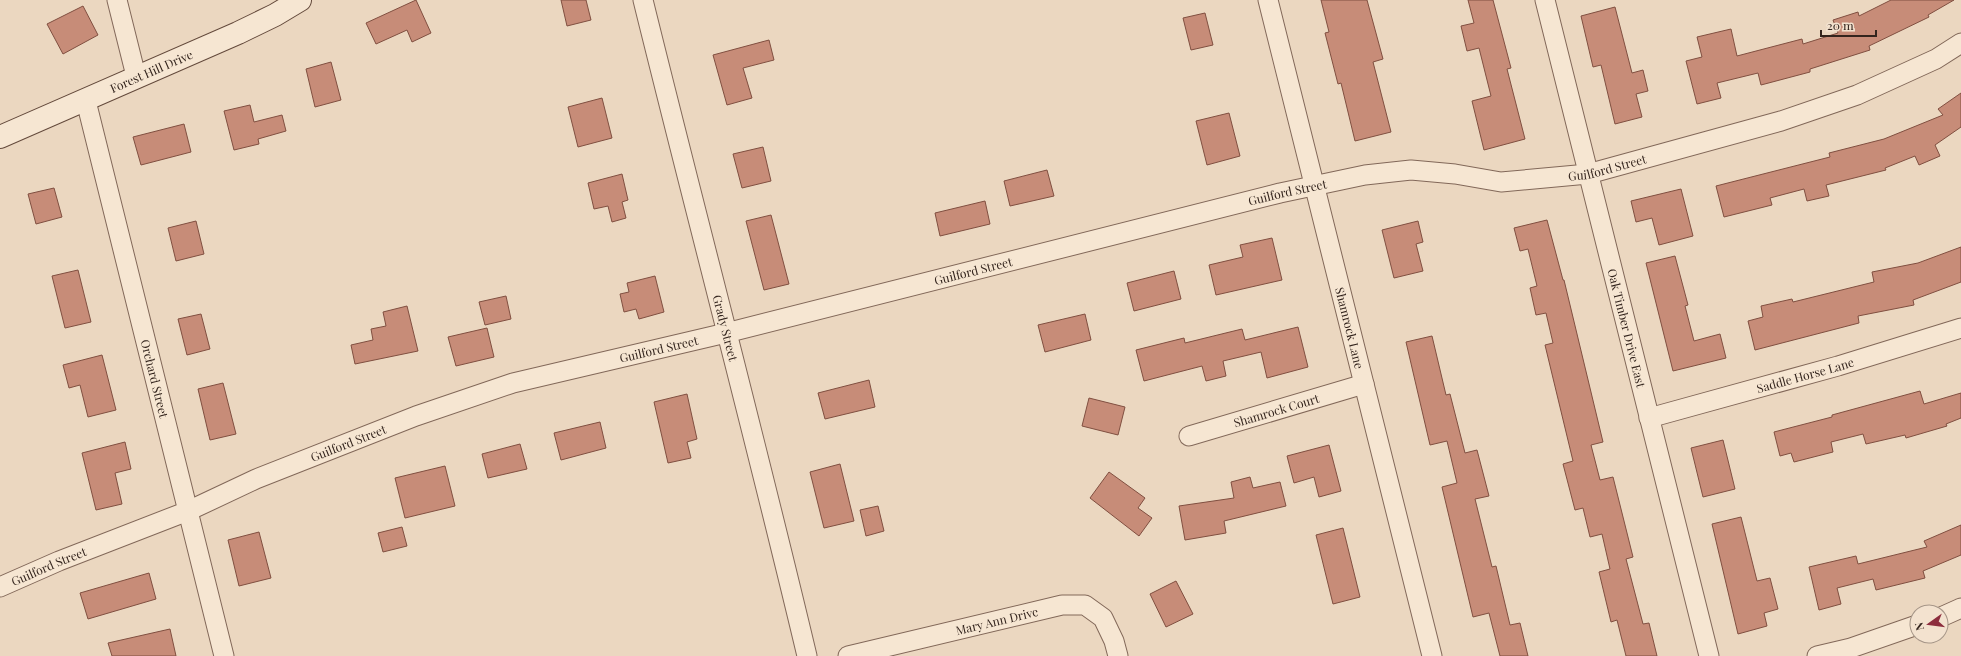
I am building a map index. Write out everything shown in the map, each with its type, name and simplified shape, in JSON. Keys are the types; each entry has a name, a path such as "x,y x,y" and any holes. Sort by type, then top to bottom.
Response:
{"street":[{"path":"117,0 136,76"},
{"name":"Forest Hill Drive","path":"0,137 86,100 136,76 238,33 275,15 300,0"},
{"name":"Grady Street","path":"643,0 726,333 766,484 807,656"},
{"name":"Shamrock Lane","path":"1268,0 1432,656"},
{"name":"Oak Timber Drive East","path":"1546,0 1709,656"},
{"name":"Guilford Street","path":"0,587 59,561 188,511 256,479 416,416 513,384 726,333 1223,209 1280,193 1365,175 1411,170 1456,174 1502,182 1588,174 1781,121 1858,95 1936,59 1961,43"},
{"name":"Orchard Street","path":"86,100 224,656"},
{"name":"Saddle Horse Lane","path":"1649,418 1838,366 1961,328"},
{"name":"Shamrock Court","path":"1189,436 1364,384"},
{"name":"Mary Ann Drive","path":"848,656 1062,605 1085,605 1103,618 1114,641 1118,656"},
{"path":"1949,613 1961,608"},
{"path":"1817,656 1851,648 1909,628"}],"building":[{"path":"416,0 431,33 412,42 407,30 376,44 366,23"},
{"path":"561,0 586,0 591,20 567,26"},
{"path":"1321,0 1367,0 1383,59 1373,62 1391,132 1355,141 1341,83 1338,84 1325,33 1329,32"},
{"path":"1468,0 1493,0 1511,68 1507,69 1525,139 1484,150 1472,101 1491,96 1479,48 1467,51 1461,26 1474,23"},
{"path":"1891,0 1954,0 1928,15 1929,17 1869,46 1870,50 1810,69 1810,72 1761,85 1758,73 1717,83 1721,98 1697,104 1686,61 1702,57 1697,37 1731,29 1737,56 1802,39 1803,44 1838,33 1833,20 1858,12 1859,16"},
{"path":"83,6 98,35 63,54 47,24"},
{"path":"1615,7 1632,73 1643,70 1648,91 1636,94 1642,117 1615,124 1601,65 1593,67 1581,16"},
{"path":"1205,13 1213,45 1191,50 1183,18"},
{"path":"769,40 774,60 743,68 752,98 727,105 713,55"},
{"path":"331,62 341,100 315,107 306,69"},
{"path":"1961,93 1961,127 1935,145 1940,156 1919,165 1915,156 1885,168 1886,170 1826,185 1829,196 1807,201 1804,189 1770,198 1772,205 1724,217 1716,186 1830,157 1829,153 1884,139 1943,115 1938,109"},
{"path":"602,98 612,138 578,147 568,107"},
{"path":"250,105 254,122 282,115 286,131 258,139 259,144 234,150 224,111"},
{"path":"1229,113 1240,156 1207,165 1196,121"},
{"path":"184,124 191,152 141,165 133,137"},
{"path":"763,147 771,181 742,188 733,154"},
{"path":"1047,170 1054,196 1010,206 1004,181"},
{"path":"622,174 628,200 622,202 626,218 612,222 608,206 594,209 588,183"},
{"path":"54,188 62,217 36,224 28,194"},
{"path":"1681,189 1693,236 1659,245 1652,218 1636,222 1631,201"},
{"path":"985,201 990,224 940,236 935,213"},
{"path":"771,215 789,284 764,290 746,221"},
{"path":"1547,220 1564,280 1603,442 1591,445 1600,480 1613,477 1633,557 1626,559 1643,624 1649,623 1657,656 1626,656 1617,620 1611,622 1599,572 1610,569 1602,534 1590,537 1583,508 1575,510 1563,464 1573,461 1545,345 1553,343 1546,313 1536,315 1530,288 1537,286 1528,249 1520,251 1514,228"},
{"path":"196,221 204,254 176,261 168,228"},
{"path":"1418,221 1423,242 1416,244 1423,271 1394,278 1382,230"},
{"path":"1272,238 1282,280 1216,295 1209,265 1243,257 1240,245"},
{"path":"1961,247 1961,282 1913,300 1914,305 1858,316 1859,323 1755,350 1748,321 1763,317 1761,306 1792,299 1793,302 1874,282 1872,272 1918,263"},
{"path":"1675,256 1688,305 1685,306 1694,341 1720,334 1726,358 1673,371 1646,263"},
{"path":"78,270 91,322 65,328 52,276"},
{"path":"1174,271 1181,299 1134,311 1127,283"},
{"path":"655,276 664,312 639,319 636,309 624,312 620,294 629,292 627,283"},
{"path":"506,296 511,319 485,325 479,302"},
{"path":"407,306 418,351 355,364 351,345 373,340 371,329 386,326 383,312"},
{"path":"201,314 210,349 187,355 178,319"},
{"path":"1085,314 1091,340 1045,352 1038,325"},
{"path":"1298,327 1308,367 1267,378 1261,352 1223,361 1226,376 1206,381 1202,366 1144,381 1136,350 1184,338 1185,343 1242,329 1245,340"},
{"path":"487,328 494,357 456,366 448,337"},
{"path":"1432,336 1446,395 1450,394 1465,453 1477,450 1489,496 1475,499 1492,567 1496,566 1510,625 1520,623 1528,656 1500,656 1489,613 1473,617 1442,487 1457,483 1447,441 1430,445 1406,342"},
{"path":"102,355 116,410 88,417 80,385 69,388 63,365"},
{"path":"869,380 875,407 825,419 818,393"},
{"path":"223,383 236,434 210,440 198,389"},
{"path":"1920,391 1924,404 1961,393 1961,418 1946,424 1947,426 1906,438 1905,435 1866,444 1863,434 1831,442 1833,452 1794,462 1791,453 1780,456 1774,432 1832,417 1832,415"},
{"path":"687,394 697,439 687,442 691,458 668,463 654,402"},
{"path":"1089,398 1125,407 1118,435 1082,426"},
{"path":"600,422 606,448 561,460 554,433"},
{"path":"1723,440 1735,489 1703,497 1691,448"},
{"path":"125,442 131,469 115,473 122,504 96,510 82,453"},
{"path":"520,444 527,469 488,478 482,454"},
{"path":"1329,445 1341,491 1319,497 1314,477 1294,483 1287,456"},
{"path":"840,464 854,521 824,528 810,472"},
{"path":"445,466 455,506 405,518 395,478"},
{"path":"1109,472 1145,498 1138,508 1152,518 1139,536 1090,498"},
{"path":"1250,477 1253,488 1280,482 1286,506 1224,521 1226,533 1185,540 1179,506 1234,498 1231,482"},
{"path":"878,506 884,531 866,536 860,510"},
{"path":"1741,517 1757,581 1770,578 1778,609 1764,613 1767,626 1738,634 1712,524"},
{"path":"1961,525 1961,555 1923,571 1925,578 1876,590 1873,579 1837,588 1841,604 1819,610 1809,567 1856,556 1858,564 1927,547 1924,541"},
{"path":"402,527 407,546 383,552 378,533"},
{"path":"1343,528 1360,597 1333,604 1316,535"},
{"path":"259,532 271,578 239,586 228,540"},
{"path":"149,573 156,599 88,619 80,593"},
{"path":"1176,581 1193,614 1166,627 1150,594"},
{"path":"170,629 176,656 112,656 108,643"}]}
